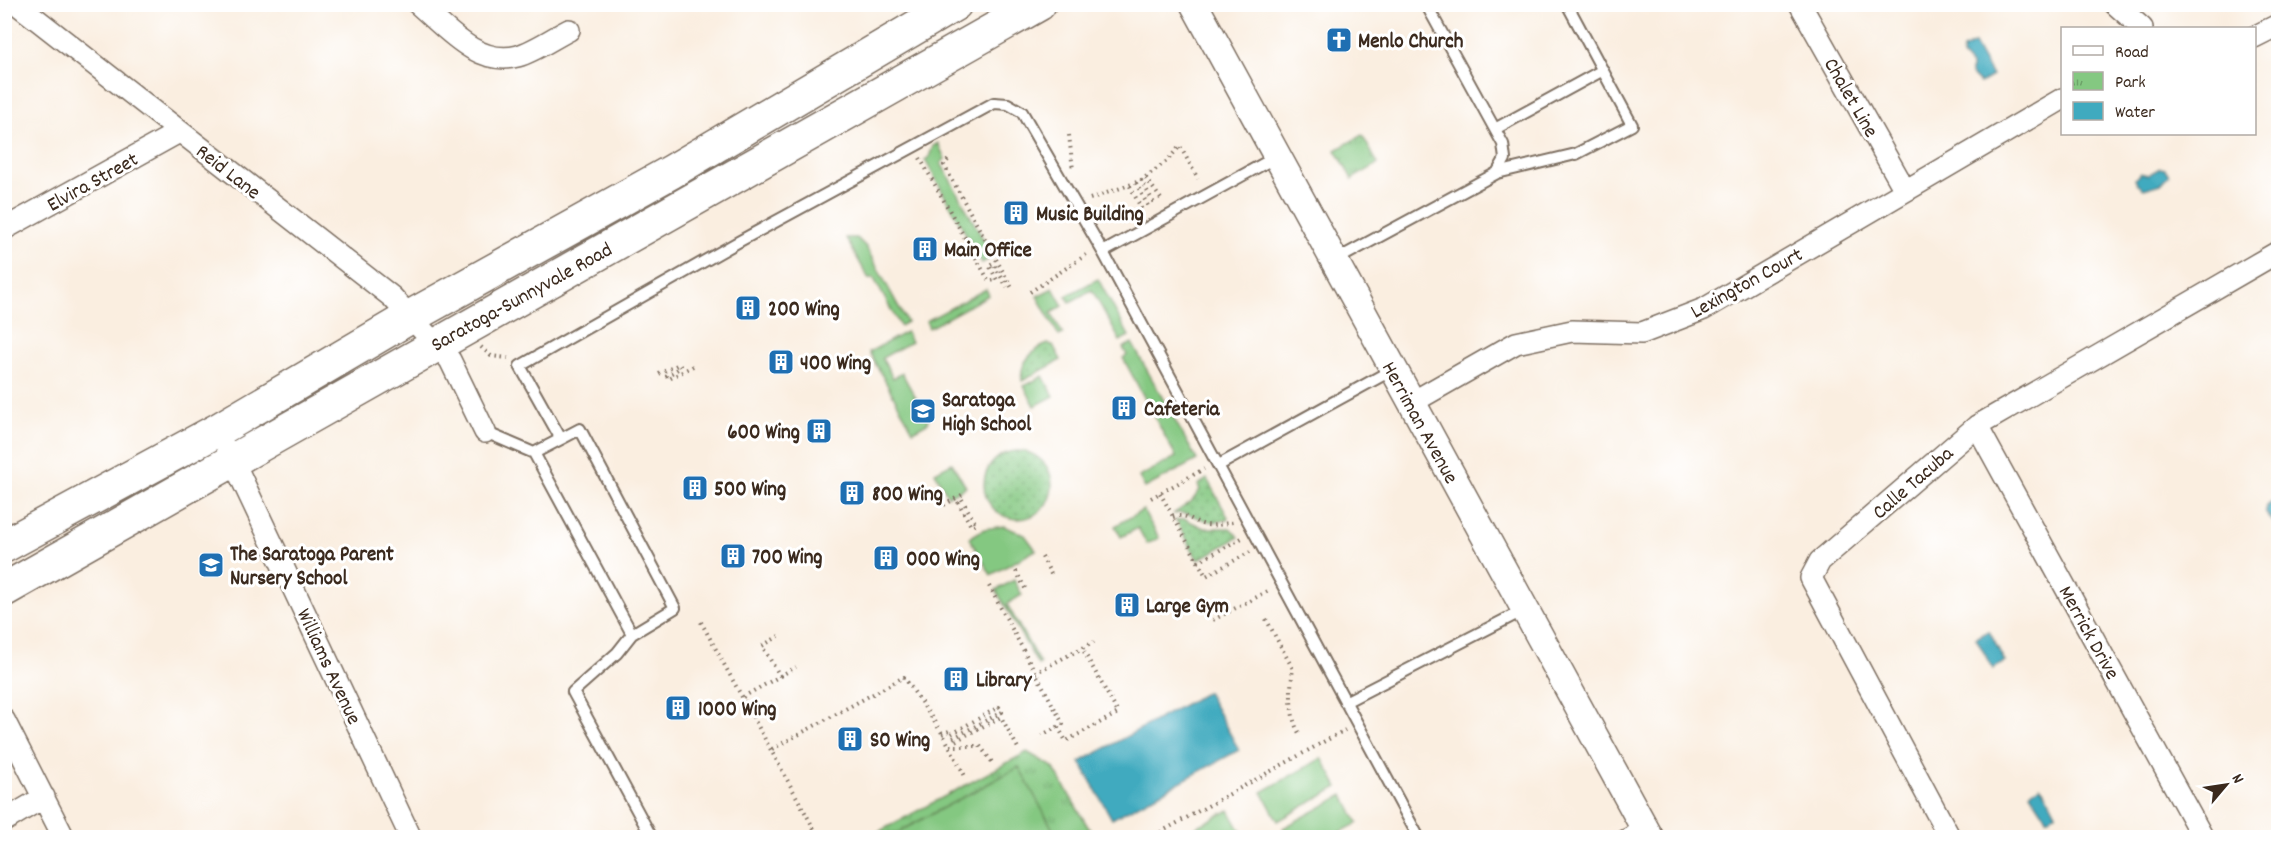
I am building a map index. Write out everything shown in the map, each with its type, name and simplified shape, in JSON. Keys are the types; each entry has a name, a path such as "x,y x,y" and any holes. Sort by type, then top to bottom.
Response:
{"main road":[{"name":"Saratoga-Sunnyvale Road","path":"4,546 218,430 410,317 671,172 955,4"},
{"name":"Saratoga-Sunnyvale Road","path":"4,590 233,462 434,344 1039,4"}],"street":[{"path":"418,4 468,46 488,58 518,56 569,30"},
{"name":"Herriman Avenue","path":"1194,4 1524,610 1637,833"},
{"name":"Chalet Line","path":"1800,4 1905,190"},
{"path":"2115,4 2141,27"},
{"name":"Reid Lane","path":"18,5 392,297 454,366 485,432"},
{"path":"2256,36 2278,25"},
{"name":"Lexington Court","path":"1410,403 1516,343 1572,331 1642,333 1704,309 2061,100"},
{"name":"Elvira Street","path":"4,229 179,132"},
{"name":"Calle Tacuba","path":"1950,837 1811,578 1820,561 1977,426 2278,251"},
{"name":"Merrick Drive","path":"1977,426 2203,837"},
{"name":"Williams Avenue","path":"218,430 411,837"},
{"path":"4,720 64,837"},
{"path":"4,821 44,797"}],"lane":[{"path":"1426,4 1503,144 1505,159 1497,173"},
{"path":"1334,261 1497,173 1576,154 1632,125 1567,4"},
{"path":"1496,129 1603,70"},
{"path":"561,439 520,366 738,242 994,103 1008,104 1022,112 1103,252 1419,837"},
{"path":"1103,252 1277,157"},
{"path":"1219,465 1392,370"},
{"path":"534,453 580,429 675,608 632,634 617,653 573,692 652,837"},
{"path":"485,432 534,453 632,634"},
{"path":"1345,702 1524,610"}],"path":[{"path":"1069,135 1074,174"},
{"path":"1095,208 1090,198 1130,186 1144,179 1167,161 1180,146 1198,179"},
{"path":"914,147 989,281 997,280 989,266 993,263 1010,287 945,165 948,160"},
{"path":"1144,179 1161,199"},
{"path":"1144,179 1154,203"},
{"path":"1135,183 1148,206"},
{"path":"1130,186 1142,210"},
{"path":"1030,292 1086,255"},
{"path":"660,374 679,364 681,367 667,375 669,379 693,366"},
{"path":"1151,498 1204,468"},
{"path":"944,505 956,498 971,526 976,524 960,496 965,493"},
{"path":"1160,493 1206,576 1250,552"},
{"path":"1173,517 1189,517 1204,524 1219,525 1233,522"},
{"path":"1198,562 1242,538"},
{"path":"1042,557 1053,578"},
{"path":"1016,571 1027,592"},
{"path":"989,586 1063,724 1042,735"},
{"path":"1213,620 1270,590"},
{"path":"1266,619 1293,669 1290,676 1294,724 1299,733"},
{"path":"701,622 819,837"},
{"path":"779,636 762,646 780,676"},
{"path":"1035,673 1094,642"},
{"path":"1058,727 1066,741 1118,713 1082,648"},
{"path":"743,697 796,667"},
{"path":"772,749 904,677 942,734 965,776"},
{"path":"942,734 948,730 951,734 999,707 1002,712 953,738 956,741 1000,717 1018,748"},
{"path":"1150,837 1346,730"},
{"path":"949,746 980,746 992,762"}],"green space":[{"path":"1362,135 1378,164 1352,179 1336,150"},
{"path":"938,143 945,159 941,163 993,257 982,263 925,160 929,157 933,146"},
{"path":"846,238 857,238 866,247 907,322 900,326 873,277 869,279"},
{"path":"1098,279 1129,336 1120,341 1092,290 1070,302 1066,296"},
{"path":"1053,288 1063,306 1051,313 1063,334 1059,336 1037,296"},
{"path":"986,289 989,295 929,328 926,321"},
{"path":"906,332 911,342 882,358 893,378 902,373 929,422 913,431 869,352"},
{"path":"1132,343 1197,460 1145,488 1139,477 1176,457 1123,358 1127,355 1123,348"},
{"path":"1048,344 1053,345 1061,360 1022,381 1023,368 1028,358"},
{"path":"1043,376 1054,396 1035,406 1024,386"},
{"path":"1018,451 1031,454 1042,461 1049,472 1052,485 1049,498 1042,509 1031,516 1018,519 1005,516 994,509 987,498 984,485 987,472 994,461 1005,454"},
{"path":"952,463 966,487 948,496 935,472"},
{"path":"1207,479 1227,519 1213,522 1187,514 1173,514 1192,501 1200,490 1198,485"},
{"path":"1143,510 1159,538 1147,544 1138,528 1121,537 1115,526"},
{"path":"1185,519 1204,528 1230,528 1239,537 1198,560 1176,520"},
{"path":"1004,526 1025,535 1036,550 991,575 969,538 984,529"},
{"path":"1014,580 1022,595 1007,604 1040,664 1038,665 996,590"},
{"path":"1027,752 1053,767 1094,837 867,838"},
{"path":"1322,758 1338,787 1278,821 1262,792"},
{"path":"1019,767 1057,837 889,837"},
{"path":"1343,795 1358,823 1331,837 1288,837 1283,828"},
{"path":"1229,810 1244,837 1177,837"}],"water":[{"path":"1974,44 1992,76 1980,83 1971,74 1971,66 1962,56 1963,49"},
{"path":"2160,168 2165,169 2169,175 2161,184 2144,189 2137,184 2135,179 2140,173 2148,175"},
{"path":"2273,502 2278,508 2278,528 2265,511 2266,506"},
{"path":"1989,631 2005,662 1993,669 1976,638"},
{"path":"1207,692 1239,750 1112,819 1080,762"},
{"path":"2040,786 2056,813 2047,819 2030,793"}],"place":[{"name":"Menlo Church","path":"1339,40"},
{"name":"Music Building","path":"1016,213"},
{"name":"Main Office","path":"925,249"},
{"name":"200 Wing","path":"748,308"},
{"name":"400 Wing","path":"781,362"},
{"name":"Cafeteria","path":"1124,408"},
{"name":"Saratoga High School","path":"923,411"},
{"name":"600 Wing","path":"819,431"},
{"name":"500 Wing","path":"695,488"},
{"name":"800 Wing","path":"852,493"},
{"name":"700 Wing","path":"733,556"},
{"name":"000 Wing","path":"886,558"},
{"name":"The Saratoga Parent Nursery School","path":"211,565"},
{"name":"Large Gym","path":"1127,605"},
{"name":"Library","path":"956,679"},
{"name":"1000 Wing","path":"678,708"},
{"name":"S0 Wing","path":"850,739"}]}
